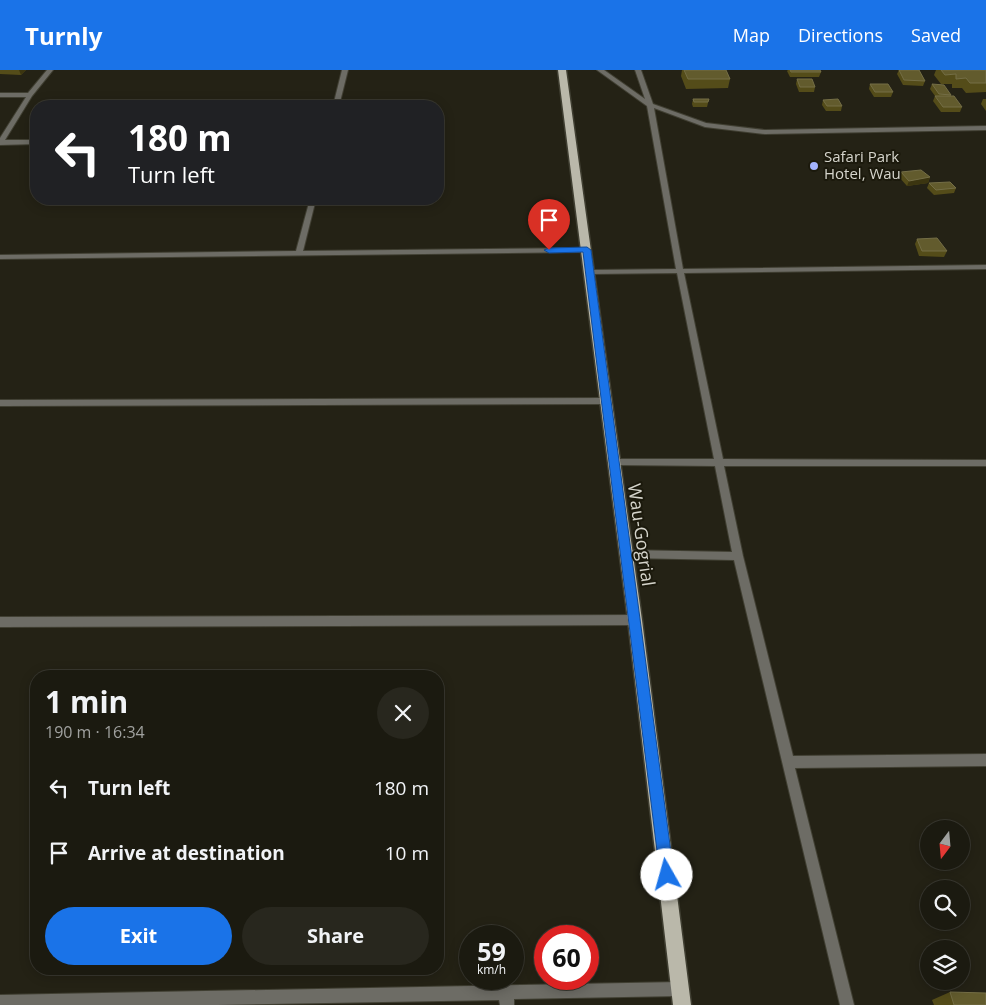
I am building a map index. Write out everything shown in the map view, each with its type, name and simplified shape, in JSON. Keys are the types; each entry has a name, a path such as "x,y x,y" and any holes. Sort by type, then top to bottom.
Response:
{"main road":[{"name":"Wau-Gogrial","path":"562,70 635,620 682,1005"}],"street":[{"path":"0,143 30,95 50,70"},
{"path":"338,100 345,70"},
{"path":"600,70 650,105 705,126 765,132 986,128"},
{"path":"638,70 650,105 680,271 738,556 847,1005"},
{"path":"0,95 30,95"},
{"path":"0,143 30,142"},
{"path":"299,253 311,205"},
{"path":"0,257 587,250"},
{"path":"590,272 986,267"},
{"path":"0,403 606,401"},
{"path":"614,462 986,463"},
{"path":"626,554 738,556"},
{"path":"0,622 635,620"},
{"path":"788,762 986,760"},
{"path":"0,1002 507,998 680,989"}],"building":[{"path":"684,70 726,70 730,79 688,79"},
{"path":"790,70 820,70 821,72 791,72"},
{"path":"899,70 919,70 925,81 904,80"},
{"path":"941,70 986,70 986,83 970,83 966,78 956,79 956,74 945,75"},
{"path":"797,79 812,79 815,87 800,87"},
{"path":"870,84 888,84 893,92 875,92"},
{"path":"932,84 944,85 951,95 939,94"},
{"path":"935,96 954,96 962,107 943,107"},
{"path":"693,99 709,99 708,102 694,102"},
{"path":"838,99 842,106 827,106 823,100"},
{"path":"921,170 930,177 909,181 901,172"},
{"path":"950,182 956,188 936,190 929,183"},
{"path":"937,238 947,251 922,251 917,239"},
{"path":"950,992 986,993 986,1005 954,1005"}],"place":[{"name":"Safari Park Hotel, Wau","path":"814,166"}],"route":[{"path":"549,250 587,250 667,875"}]}
